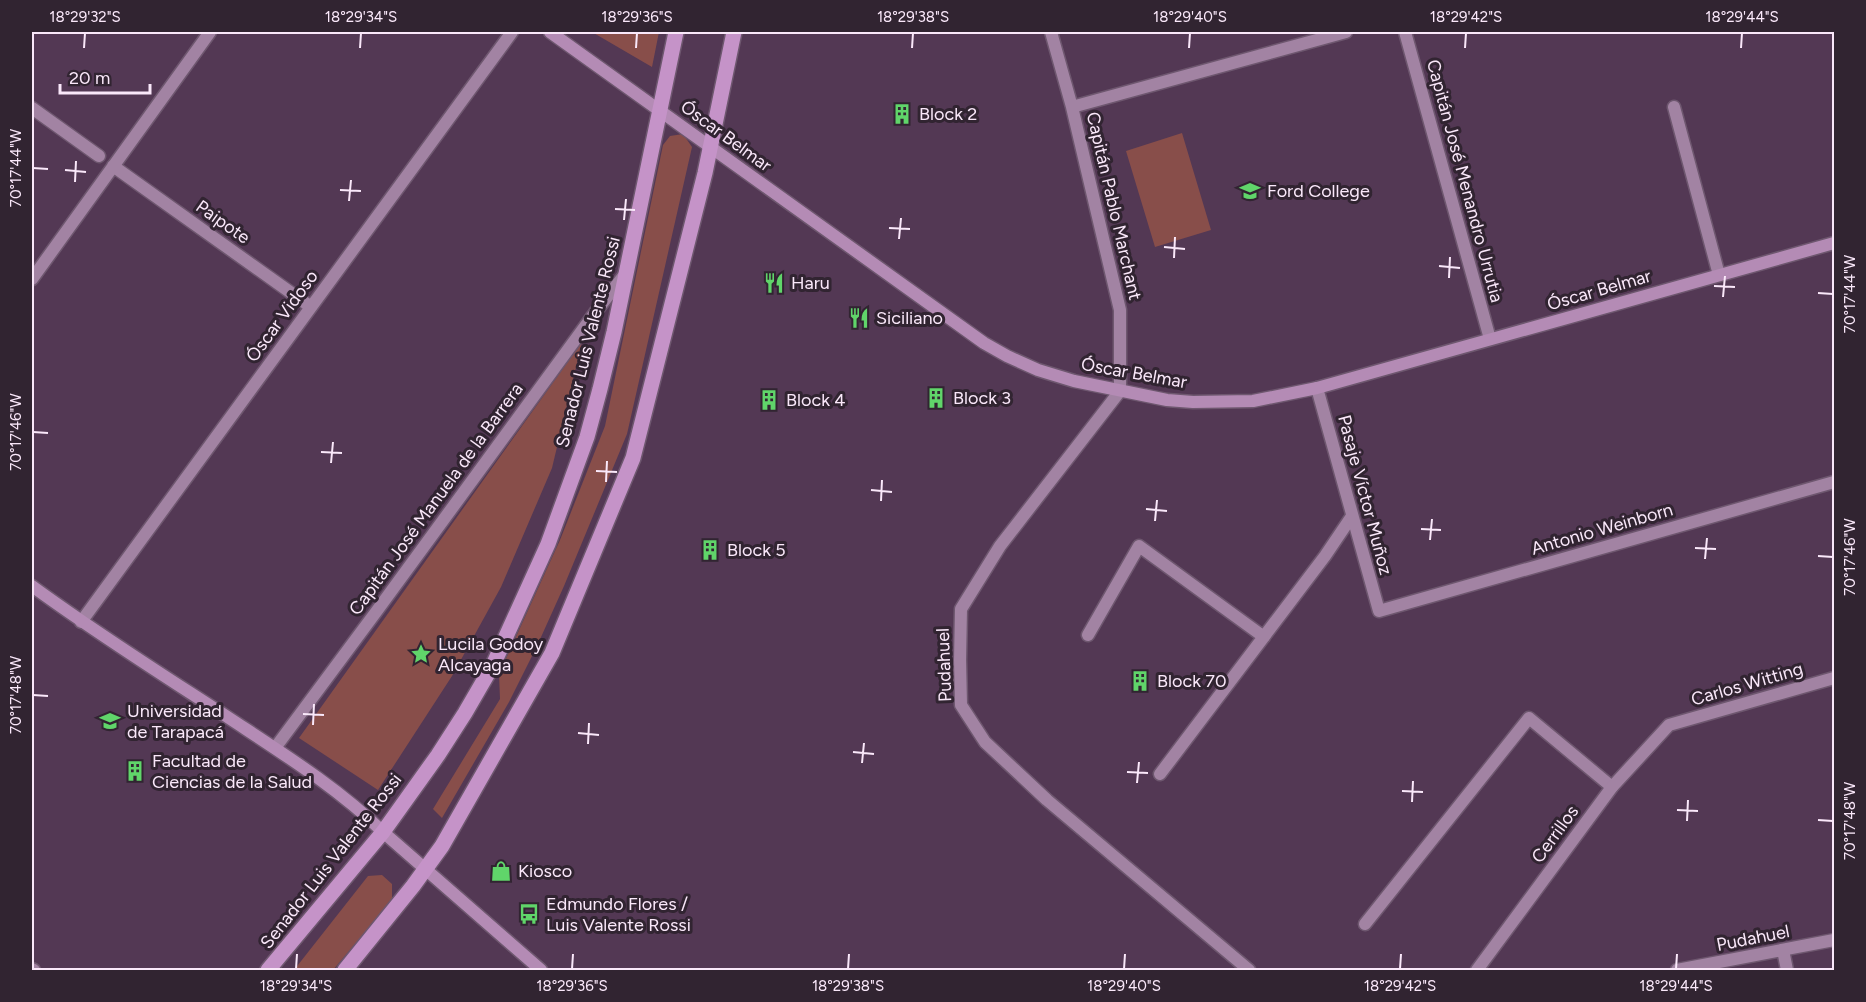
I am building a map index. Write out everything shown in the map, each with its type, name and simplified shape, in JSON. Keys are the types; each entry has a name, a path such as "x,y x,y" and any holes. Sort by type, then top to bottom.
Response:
{"main road":[{"name":"Senador Luis Valente Rossi","path":"268,970 383,832 438,755 494,663 548,544 587,437 614,332 676,32"},
{"path":"345,970 413,886 442,846 552,653 633,458 711,147 734,32"}],"street":[{"path":"32,279 210,32"},
{"name":"Óscar Vidoso","path":"81,622 512,32"},
{"name":"Óscar Belmar","path":"550,32 984,343 1038,370 1074,381 1167,400 1253,401 1317,388 1834,243"},
{"name":"Capitán Pablo Marchant","path":"1051,32 1072,107 1120,310 1120,391"},
{"path":"1072,107 1346,32"},
{"name":"Capitán José Menandro Urrutia","path":"1405,32 1491,339"},
{"path":"1674,107 1719,275"},
{"path":"32,108 99,156"},
{"name":"Paipote","path":"113,166 311,307"},
{"name":"Capitán José Manuela de la Barrera","path":"274,748 627,272"},
{"name":"Pasaje Víctor Muñoz","path":"1317,388 1378,611"},
{"name":"Pudahuel","path":"1120,391 1000,546 961,609 962,705 985,742 1249,970"},
{"name":"Antonio Weinborn","path":"1378,611 1834,482"},
{"path":"1160,774 1325,556 1352,516"},
{"path":"1088,635 1138,546 1264,637"},
{"path":"32,586 81,622 274,748 361,810 383,832 541,970"},
{"name":"Carlos Witting","path":"1669,725 1834,678"},
{"path":"1365,924 1529,718 1612,787"},
{"name":"Cerrillos","path":"1477,970 1612,787 1669,725"},
{"name":"Pudahuel","path":"1677,970 1834,940"},
{"path":"1783,950 1787,970"}],"shaded area":[{"path":"592,32 659,32 652,67"},
{"path":"1182,133 1211,230 1155,247 1126,151"},
{"path":"683,134 692,147 627,434 537,646 509,702 442,818 433,809 500,699 499,674 560,540 605,426 663,145 670,136"},
{"path":"582,342 552,468 501,587 452,676 378,790 299,738"},
{"path":"382,875 392,884 392,900 333,970 294,970 368,876"}],"place":[{"name":"Block 2","path":"902,114"},
{"name":"Ford College","path":"1250,191"},
{"name":"Haru","path":"774,283"},
{"name":"Siciliano","path":"859,318"},
{"name":"Block 3","path":"936,398"},
{"name":"Block 4","path":"769,400"},
{"name":"Block 5","path":"710,550"},
{"name":"Lucila Godoy Alcayaga","path":"421,654"},
{"name":"Block 70","path":"1140,681"},
{"name":"Universidad de Tarapacá","path":"110,721"},
{"name":"Facultad de Ciencias de la Salud","path":"135,771"},
{"name":"Kiosco","path":"501,871"},
{"name":"Edmundo Flores / Luis Valente Rossi","path":"529,914"}]}
